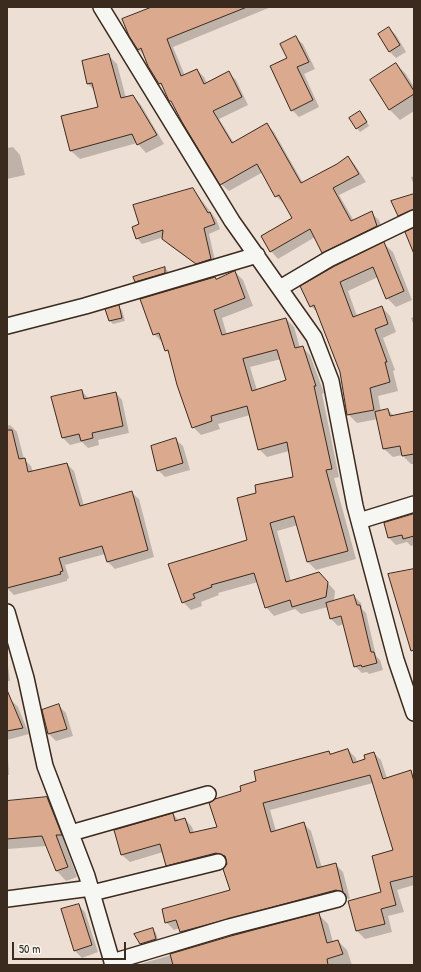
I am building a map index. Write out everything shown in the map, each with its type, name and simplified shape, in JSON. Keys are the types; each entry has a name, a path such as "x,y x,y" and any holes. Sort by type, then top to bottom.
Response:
{"street":[{"path":"101,7 232,221 314,337 331,381 359,520 396,660 414,714"},
{"path":"280,288 329,259 414,218"},
{"path":"7,326 85,306 257,255"},
{"path":"359,520 414,504"},
{"path":"8,616 26,678 45,766 71,833 91,891 113,964 229,927 338,900"},
{"path":"71,833 208,794"},
{"path":"7,899 91,891 218,862"}],"building":[{"path":"152,7 247,7 167,39 181,76 197,69 204,84 229,71 242,97 213,111 232,143 267,123 301,183 337,164 348,156 359,174 333,188 351,221 372,211 377,226 322,253 310,229 270,252 261,236 292,218 279,195 275,197 257,164 220,185 171,101 169,101 161,83 159,84 148,66 141,48 138,50 129,36 122,19"},
{"path":"389,27 400,45 389,52 378,34"},
{"path":"296,36 309,62 297,67 313,100 291,111 270,66 287,58 280,44"},
{"path":"109,54 121,98 133,95 157,135 137,145 132,134 70,151 61,116 98,107 92,83 87,84 82,61"},
{"path":"396,63 414,91 414,94 389,110 370,80"},
{"path":"360,111 367,122 356,129 349,118"},
{"path":"193,188 208,213 210,212 215,224 204,228 211,259 196,264 162,239 163,230 136,239 132,227 139,224 133,205"},
{"path":"414,194 414,209 398,216 391,201"},
{"path":"414,228 414,254 405,232"},
{"path":"384,242 404,291 386,299 373,267 340,282 353,317 382,306 388,324 375,329 387,362 385,362 390,382 370,388 374,410 347,415 340,372 314,305 310,307 300,286 333,267"},
{"path":"165,267 165,273 135,282 133,277"},
{"path":"235,271 245,298 214,310 222,335 286,318 295,348 303,346 316,386 314,386 332,469 326,470 348,551 307,562 294,516 270,523 286,582 319,572 328,582 326,597 292,607 290,600 265,608 254,573 211,585 212,587 193,594 195,598 182,603 168,564 247,540 237,498 256,493 255,485 293,477 287,442 258,450 247,406 211,416 212,421 192,428 177,385 168,350 165,351 159,333 153,335 140,299 215,277 216,279","holes":["277,350 286,380 252,391 243,359"]},
{"path":"119,305 122,318 109,321 105,309"},
{"path":"82,390 84,399 116,392 123,426 92,433 93,438 81,441 79,434 62,438 51,397"},
{"path":"388,409 390,416 414,411 414,454 402,456 400,446 383,449 375,412"},
{"path":"7,430 12,430 19,459 25,458 28,472 67,463 80,506 132,491 148,550 107,562 102,546 59,558 63,571 60,572 61,574 7,588"},
{"path":"176,438 183,463 157,471 151,446"},
{"path":"414,514 414,536 403,539 402,535 388,538 384,523"},
{"path":"414,569 414,650 411,651 388,574"},
{"path":"354,595 357,605 360,605 371,652 374,652 377,663 362,667 361,665 354,667 341,616 330,619 326,603"},
{"path":"7,690 23,728 7,731"},
{"path":"59,704 67,729 48,734 42,710"},
{"path":"348,749 353,763 365,759 364,755 374,752 383,779 411,770 414,782 414,876 390,882 396,905 381,909 385,924 356,931 348,901 381,892 372,856 393,850 370,775 263,803 271,832 304,822 317,868 336,863 343,892 336,890 180,932 176,920 165,923 162,909 230,890 223,869 227,864 225,856 216,853 166,866 160,844 121,855 114,830 173,813 175,821 185,818 190,833 217,827 209,803 215,799 241,791 240,786 256,781 254,771 329,751 330,754"},
{"path":"47,797 62,835 56,835 68,867 56,871 42,836 7,839 7,801"},
{"path":"79,904 92,945 74,951 61,909"},
{"path":"319,913 327,943 338,940 343,954 327,959 328,965 173,965 170,954"},
{"path":"153,928 156,939 140,944 134,934"}]}
